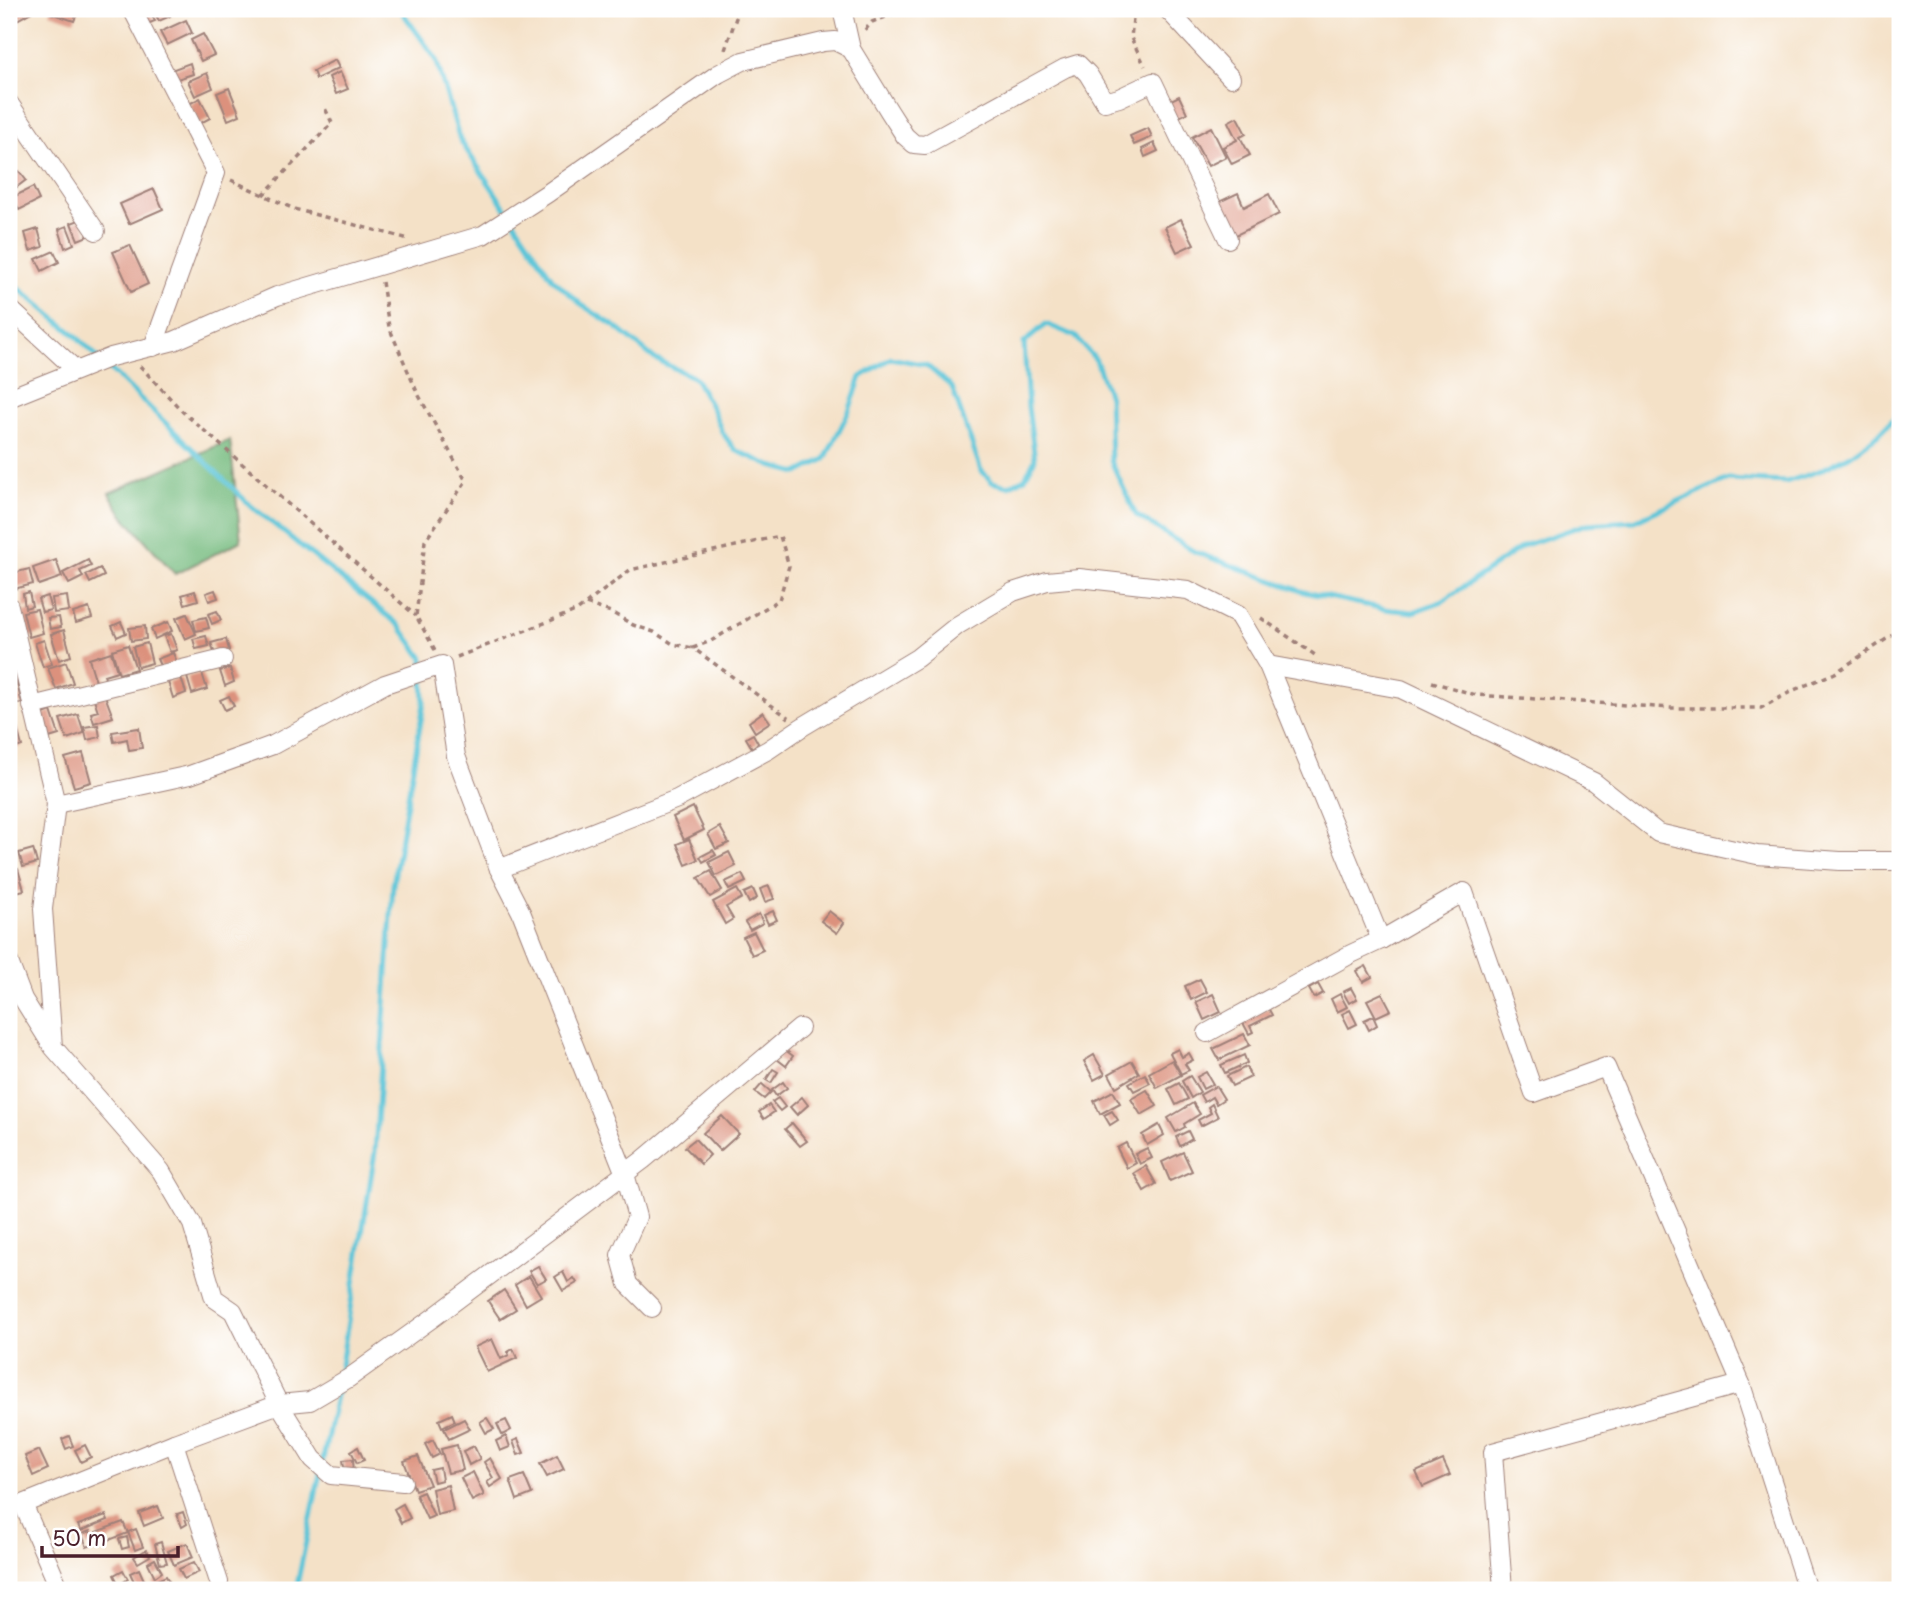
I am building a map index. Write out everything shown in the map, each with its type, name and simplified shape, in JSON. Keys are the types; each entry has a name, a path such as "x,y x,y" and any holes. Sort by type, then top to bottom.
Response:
{"street":[{"path":"132,9 216,173 153,347"},
{"path":"842,9 851,49 894,120 914,144 925,145 1065,68 1078,64 1105,102 1119,99 1153,82 1228,239"},
{"path":"1167,9 1231,78"},
{"path":"9,398 80,368 174,341 277,296 483,235 718,74 743,61 823,42 835,41 851,49"},
{"path":"9,103 96,231"},
{"path":"9,308 44,341 80,368"},
{"path":"29,391 45,375 49,358 44,341"},
{"path":"499,869 677,799 768,750 917,658 958,625 1013,592 1047,581 1079,578 1188,590 1238,615 1268,665 1381,940"},
{"path":"9,606 56,804 43,909 53,1047"},
{"path":"32,706 223,659"},
{"path":"1268,665 1401,689 1594,782 1658,833 1757,855 1840,861 1900,861"},
{"path":"56,804 190,775 273,746 385,684 438,666 456,755 499,869 521,912 625,1174 637,1217 620,1255 628,1284 652,1307"},
{"path":"1207,1032 1381,940 1464,892 1534,1093 1606,1068 1741,1384 1807,1590"},
{"path":"9,962 23,999 53,1047 161,1171 192,1224 214,1298 233,1311 279,1404 313,1459 331,1475 403,1482"},
{"path":"60,1590 23,1504 279,1404 310,1401 349,1378 625,1174 800,1028"},
{"path":"1503,1590 1493,1452 1741,1384"},
{"path":"174,1443 219,1582"}],"path":[{"path":"718,74 739,9"},
{"path":"851,49 872,22 906,9"},
{"path":"1134,9 1131,38 1153,82"},
{"path":"263,195 332,123 324,106"},
{"path":"216,173 294,209 444,248"},
{"path":"380,267 389,327 417,392 466,481 425,541 416,615"},
{"path":"120,355 416,615 438,666 467,651 578,610 630,570 780,536 789,566 779,600 693,648"},
{"path":"586,604 611,612 673,644 693,648 802,727"},
{"path":"1259,618 1320,658"},
{"path":"1422,680 1476,695 1671,708 1761,708 1794,690 1835,673 1900,630"}],"green space":[{"path":"230,440 241,541 175,574 124,517 109,493"}],"building":[{"path":"9,9 31,9 33,11 15,21"},
{"path":"52,9 79,9 74,21 50,13"},
{"path":"149,9 155,21 147,24 140,10"},
{"path":"166,9 170,16 159,21 154,11"},
{"path":"186,20 192,33 167,45 160,32"},
{"path":"203,34 214,55 201,61 191,40"},
{"path":"335,60 339,68 316,79 313,71"},
{"path":"190,63 193,74 174,80 171,70"},
{"path":"340,72 348,89 336,94 329,77"},
{"path":"207,73 213,88 195,96 188,81"},
{"path":"229,88 240,115 228,120 217,93"},
{"path":"1179,96 1187,113 1175,119 1167,102"},
{"path":"200,98 210,118 199,124 189,104"},
{"path":"1237,117 1246,134 1240,137 1250,155 1232,164 1223,147 1237,140 1228,122"},
{"path":"1211,127 1226,157 1208,166 1192,137"},
{"path":"1148,128 1152,137 1134,145 1130,136"},
{"path":"1154,143 1158,151 1145,157 1142,149"},
{"path":"19,171 26,180 13,190 9,178"},
{"path":"33,187 39,200 19,210 13,197"},
{"path":"154,189 163,209 129,224 120,204"},
{"path":"1238,193 1244,207 1269,194 1279,214 1234,236 1217,203"},
{"path":"82,219 88,236 78,240 71,223"},
{"path":"1181,219 1194,244 1177,252 1165,227"},
{"path":"67,226 74,244 65,248 59,229"},
{"path":"38,229 43,247 30,251 25,233"},
{"path":"130,245 148,284 131,292 113,252"},
{"path":"54,251 59,262 42,271 36,259"},
{"path":"56,560 62,577 39,585 33,568"},
{"path":"88,560 91,566 80,571 83,577 69,584 63,573"},
{"path":"100,568 104,576 90,583 86,575"},
{"path":"29,569 33,584 14,589 10,574"},
{"path":"215,590 218,598 209,601 206,593"},
{"path":"195,591 198,600 185,604 182,595"},
{"path":"29,592 32,606 25,608 23,594"},
{"path":"47,596 51,610 42,612 38,599"},
{"path":"67,596 69,611 54,613 52,598"},
{"path":"89,608 92,618 76,623 73,613"},
{"path":"37,609 43,633 29,637 23,612"},
{"path":"217,611 221,620 212,624 208,614"},
{"path":"187,614 196,634 185,639 176,618"},
{"path":"59,617 61,627 50,629 48,618"},
{"path":"206,617 209,628 196,631 193,620"},
{"path":"121,622 126,633 117,637 112,626"},
{"path":"168,622 172,631 155,639 151,629"},
{"path":"145,626 146,639 131,641 129,628"},
{"path":"64,630 71,656 59,660 51,634"},
{"path":"171,634 177,650 170,652 164,636"},
{"path":"206,636 209,646 196,649 193,639"},
{"path":"226,639 229,650 215,654 211,643"},
{"path":"44,640 52,664 43,667 35,643"},
{"path":"147,643 152,663 138,667 133,647"},
{"path":"128,645 136,669 119,674 112,650"},
{"path":"111,652 117,671 104,675 106,682 97,685 89,659"},
{"path":"173,653 177,662 161,668 157,659"},
{"path":"66,662 73,683 56,689 48,668"},
{"path":"230,668 234,682 225,686 220,671"},
{"path":"202,673 207,689 192,694 187,677"},
{"path":"14,674 22,703 13,705 9,676"},
{"path":"181,678 186,693 173,698 168,682"},
{"path":"104,693 113,717 94,723 91,713 98,711 93,696"},
{"path":"229,696 234,706 225,710 220,700"},
{"path":"51,711 59,735 49,738 41,715"},
{"path":"763,712 770,722 755,732 749,722"},
{"path":"78,714 84,733 67,739 60,719"},
{"path":"16,725 22,746 9,750 9,727"},
{"path":"98,725 100,737 87,740 84,727"},
{"path":"139,728 142,748 129,750 127,739 114,742 112,732"},
{"path":"753,734 758,743 752,748 746,738"},
{"path":"83,753 91,782 74,787 65,758"},
{"path":"693,807 704,830 684,840 673,817"},
{"path":"720,827 729,843 716,849 708,834"},
{"path":"689,839 698,860 686,865 677,844"},
{"path":"33,849 37,863 23,867 19,853"},
{"path":"713,850 716,855 703,862 700,857"},
{"path":"729,852 736,866 716,876 709,862"},
{"path":"18,869 24,890 12,893 9,871"},
{"path":"711,871 722,890 710,897 698,878"},
{"path":"742,874 746,882 729,890 725,882"},
{"path":"769,886 774,899 765,902 760,889"},
{"path":"737,889 742,898 726,907 733,919 725,924 713,902"},
{"path":"753,889 757,898 749,903 744,893"},
{"path":"773,911 777,920 768,924 764,915"},
{"path":"829,911 844,923 837,933 821,921"},
{"path":"759,914 763,923 750,930 745,922"},
{"path":"754,932 763,950 752,955 743,937"},
{"path":"1366,966 1372,977 1363,982 1357,971"},
{"path":"1200,979 1207,992 1191,1000 1185,986"},
{"path":"1318,984 1323,993 1314,998 1309,989"},
{"path":"1351,988 1357,999 1349,1003 1343,992"},
{"path":"1382,993 1391,1010 1376,1017 1367,1000"},
{"path":"1213,994 1221,1012 1204,1020 1196,1002"},
{"path":"1340,994 1347,1007 1337,1012 1331,999"},
{"path":"1268,1008 1272,1015 1250,1026 1253,1032 1249,1034 1242,1021"},
{"path":"1350,1010 1357,1024 1349,1028 1342,1014"},
{"path":"1373,1016 1377,1025 1369,1030 1364,1020"},
{"path":"1244,1034 1250,1045 1219,1060 1213,1049"},
{"path":"784,1049 793,1056 786,1066 777,1059"},
{"path":"1178,1049 1182,1057 1189,1053 1193,1060 1185,1064 1189,1070 1181,1074 1170,1053"},
{"path":"1094,1055 1105,1074 1094,1080 1084,1061"},
{"path":"1244,1055 1247,1063 1225,1073 1221,1065"},
{"path":"1172,1060 1181,1075 1157,1088 1149,1073"},
{"path":"1132,1061 1139,1073 1116,1087 1109,1074"},
{"path":"1246,1067 1251,1077 1232,1086 1227,1076"},
{"path":"773,1069 778,1072 771,1083 766,1080"},
{"path":"1206,1072 1213,1084 1203,1089 1197,1077"},
{"path":"1145,1074 1150,1083 1134,1091 1129,1083"},
{"path":"1190,1076 1200,1092 1191,1098 1182,1081"},
{"path":"783,1082 787,1088 776,1096 772,1090"},
{"path":"1179,1083 1188,1099 1176,1105 1168,1089"},
{"path":"762,1084 771,1092 764,1099 755,1092"},
{"path":"1216,1086 1224,1099 1216,1104 1212,1097 1204,1102 1200,1095"},
{"path":"1147,1090 1157,1106 1141,1115 1131,1099"},
{"path":"1113,1091 1120,1103 1100,1114 1094,1101"},
{"path":"802,1097 808,1105 797,1115 790,1107"},
{"path":"778,1098 785,1107 780,1111 772,1102"},
{"path":"1193,1103 1200,1114 1176,1132 1168,1118"},
{"path":"1212,1104 1218,1117 1201,1126 1198,1120 1211,1113 1208,1107"},
{"path":"769,1105 774,1112 764,1119 759,1112"},
{"path":"1112,1111 1118,1120 1110,1125 1104,1115"},
{"path":"722,1116 739,1134 720,1151 703,1133"},
{"path":"792,1123 807,1141 800,1146 785,1129"},
{"path":"1159,1125 1164,1135 1147,1145 1142,1135"},
{"path":"1188,1131 1192,1139 1180,1146 1176,1137"},
{"path":"695,1139 710,1155 701,1164 685,1147"},
{"path":"1126,1143 1136,1163 1127,1168 1117,1148"},
{"path":"1147,1148 1152,1158 1140,1164 1135,1154"},
{"path":"1183,1152 1192,1171 1170,1181 1162,1162"},
{"path":"1146,1166 1156,1184 1144,1191 1134,1173"},
{"path":"538,1266 546,1279 537,1284 529,1271"},
{"path":"563,1272 568,1282 574,1278 577,1283 563,1291 555,1277"},
{"path":"529,1276 541,1296 526,1305 515,1285"},
{"path":"504,1290 516,1309 500,1319 488,1301"},
{"path":"492,1339 501,1359 513,1349 517,1358 487,1372 475,1347"},
{"path":"452,1414 455,1421 442,1427 439,1420"},
{"path":"487,1418 494,1429 486,1433 480,1422"},
{"path":"464,1419 470,1429 449,1439 444,1429"},
{"path":"506,1420 511,1430 502,1435 497,1424"},
{"path":"69,1436 73,1446 66,1449 62,1439"},
{"path":"506,1436 510,1447 500,1451 496,1441"},
{"path":"518,1439 524,1453 518,1455 513,1441"},
{"path":"433,1440 440,1454 432,1458 425,1444"},
{"path":"85,1445 91,1457 81,1462 75,1450"},
{"path":"457,1445 463,1470 448,1473 441,1449"},
{"path":"474,1446 480,1459 469,1465 463,1451"},
{"path":"358,1447 364,1460 357,1463 351,1451"},
{"path":"39,1450 48,1469 33,1476 25,1456"},
{"path":"557,1455 564,1469 547,1477 540,1464"},
{"path":"418,1456 430,1485 415,1490 404,1461"},
{"path":"490,1458 502,1479 490,1487 487,1482 493,1478 484,1462"},
{"path":"353,1459 354,1473 345,1474 343,1460"},
{"path":"1443,1460 1450,1475 1423,1487 1416,1472"},
{"path":"440,1468 442,1480 434,1482 431,1470"},
{"path":"473,1472 484,1495 472,1501 461,1478"},
{"path":"524,1475 532,1494 517,1500 510,1480"},
{"path":"448,1485 453,1511 437,1515 432,1489"},
{"path":"423,1492 434,1516 427,1519 416,1495"},
{"path":"403,1504 410,1518 401,1523 394,1509"},
{"path":"158,1506 163,1518 144,1526 139,1513"},
{"path":"183,1512 187,1524 182,1527 177,1514"},
{"path":"106,1515 108,1520 81,1531 78,1525"},
{"path":"123,1522 128,1533 101,1543 96,1532"},
{"path":"136,1529 143,1547 135,1550 128,1532"},
{"path":"90,1531 95,1544 87,1547 82,1534"},
{"path":"127,1537 129,1547 122,1549 119,1539"},
{"path":"161,1542 167,1563 160,1564 155,1544"},
{"path":"187,1543 193,1557 174,1565 168,1551"},
{"path":"146,1550 150,1556 138,1563 134,1557"},
{"path":"155,1559 162,1572 155,1577 148,1563"},
{"path":"194,1562 199,1572 184,1579 179,1569"},
{"path":"139,1569 148,1589 146,1590 138,1590 130,1573"},
{"path":"123,1570 128,1579 119,1585 114,1575"},
{"path":"166,1576 171,1585 158,1590 153,1582"}],"waterway":[{"path":"400,9 436,59 460,140 552,278 582,305 616,327 655,359 695,378 722,432 735,450 771,466 798,473 825,459 849,411 861,377 891,358 926,365 952,387 981,470 992,482 1008,486 1025,478 1035,459 1024,343 1046,324 1075,336 1096,360 1109,397 1111,461 1136,515 1195,552 1304,592 1385,609 1413,612 1443,601 1523,546 1587,524 1634,521 1728,479 1786,482 1819,471 1849,456 1877,436 1900,412"},
{"path":"9,280 76,336 250,505 399,625 423,658 423,667"},
{"path":"339,1378 375,1152 393,885 424,703 423,676"},
{"path":"296,1590 337,1391"}]}
